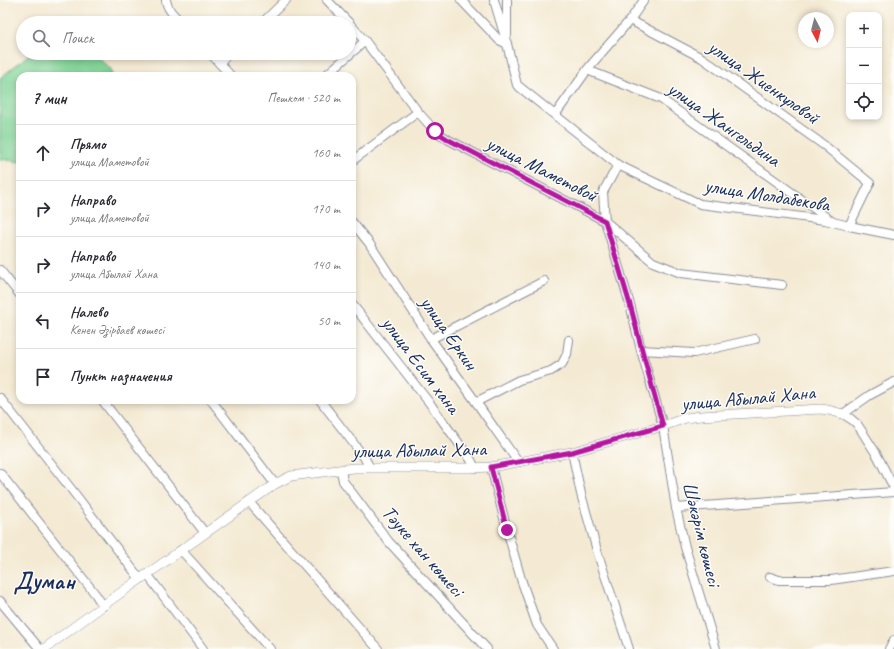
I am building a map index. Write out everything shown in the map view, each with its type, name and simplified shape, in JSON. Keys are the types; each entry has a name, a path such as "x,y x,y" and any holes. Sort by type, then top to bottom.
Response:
{"street":[{"path":"166,0 166,5 175,16"},
{"path":"269,16 286,0"},
{"name":"улица Маметовой","path":"327,0 342,16"},
{"path":"461,0 500,40 507,44"},
{"path":"494,0 507,44"},
{"path":"507,0 507,44"},
{"path":"555,115 587,70 630,20 644,0"},
{"name":"улица Жиенкуловой","path":"630,20 702,58 825,146 870,183 849,226"},
{"name":"улица Маметовой","path":"356,30 366,41 418,112 435,131 449,140 605,221 631,308 663,426"},
{"path":"356,50 366,41"},
{"name":"улица Молдабекова","path":"507,44 517,85 618,165 700,204 826,220 894,235"},
{"path":"216,60 227,72"},
{"path":"219,63 222,60"},
{"path":"330,72 344,60"},
{"name":"улица Жангельдина","path":"587,70 661,99 833,222"},
{"path":"356,158 418,112"},
{"path":"618,165 603,192 605,221 653,262 681,273 782,285"},
{"name":"улица Еркин","path":"356,227 369,243 431,339 518,462"},
{"path":"0,270 16,290"},
{"path":"431,339 544,281"},
{"name":"улица Есим хана","path":"356,309 431,405 470,460 474,468"},
{"path":"642,350 694,353 755,339"},
{"path":"476,402 519,380 551,371 562,364 567,354 569,340"},
{"path":"894,382 870,395 843,414 857,424 862,430 894,488"},
{"path":"0,398 80,500 203,649"},
{"path":"105,404 205,533"},
{"path":"214,404 275,484"},
{"path":"323,404 364,457 370,468"},
{"name":"улица Абылай Хана","path":"44,649 249,502 275,484 291,476 354,468 491,467 572,452 686,418 701,416 820,409 843,414"},
{"name":"Шәкәрім көшесі","path":"663,426 676,508 685,547 716,649"},
{"path":"572,452 581,494 596,546 629,649"},
{"path":"491,467 523,586 537,625 553,649"},
{"name":"Тәуке хан көшесі","path":"341,470 343,481 389,542 487,649"},
{"path":"0,473 103,606"},
{"path":"676,508 894,492"},
{"path":"249,502 378,649"},
{"path":"181,550 270,649"},
{"path":"770,577 779,580 831,580 894,571"},
{"path":"0,601 40,649"},
{"path":"889,649 894,640"}],"green space":[{"path":"22,60 100,60 111,69 111,72 16,72 16,161 0,159 0,78"}],"district":[{"name":"Думан","path":"44,581"}],"route":[{"path":"435,131 449,140 605,221 631,308 663,426 572,452 491,467 507,530"}]}
